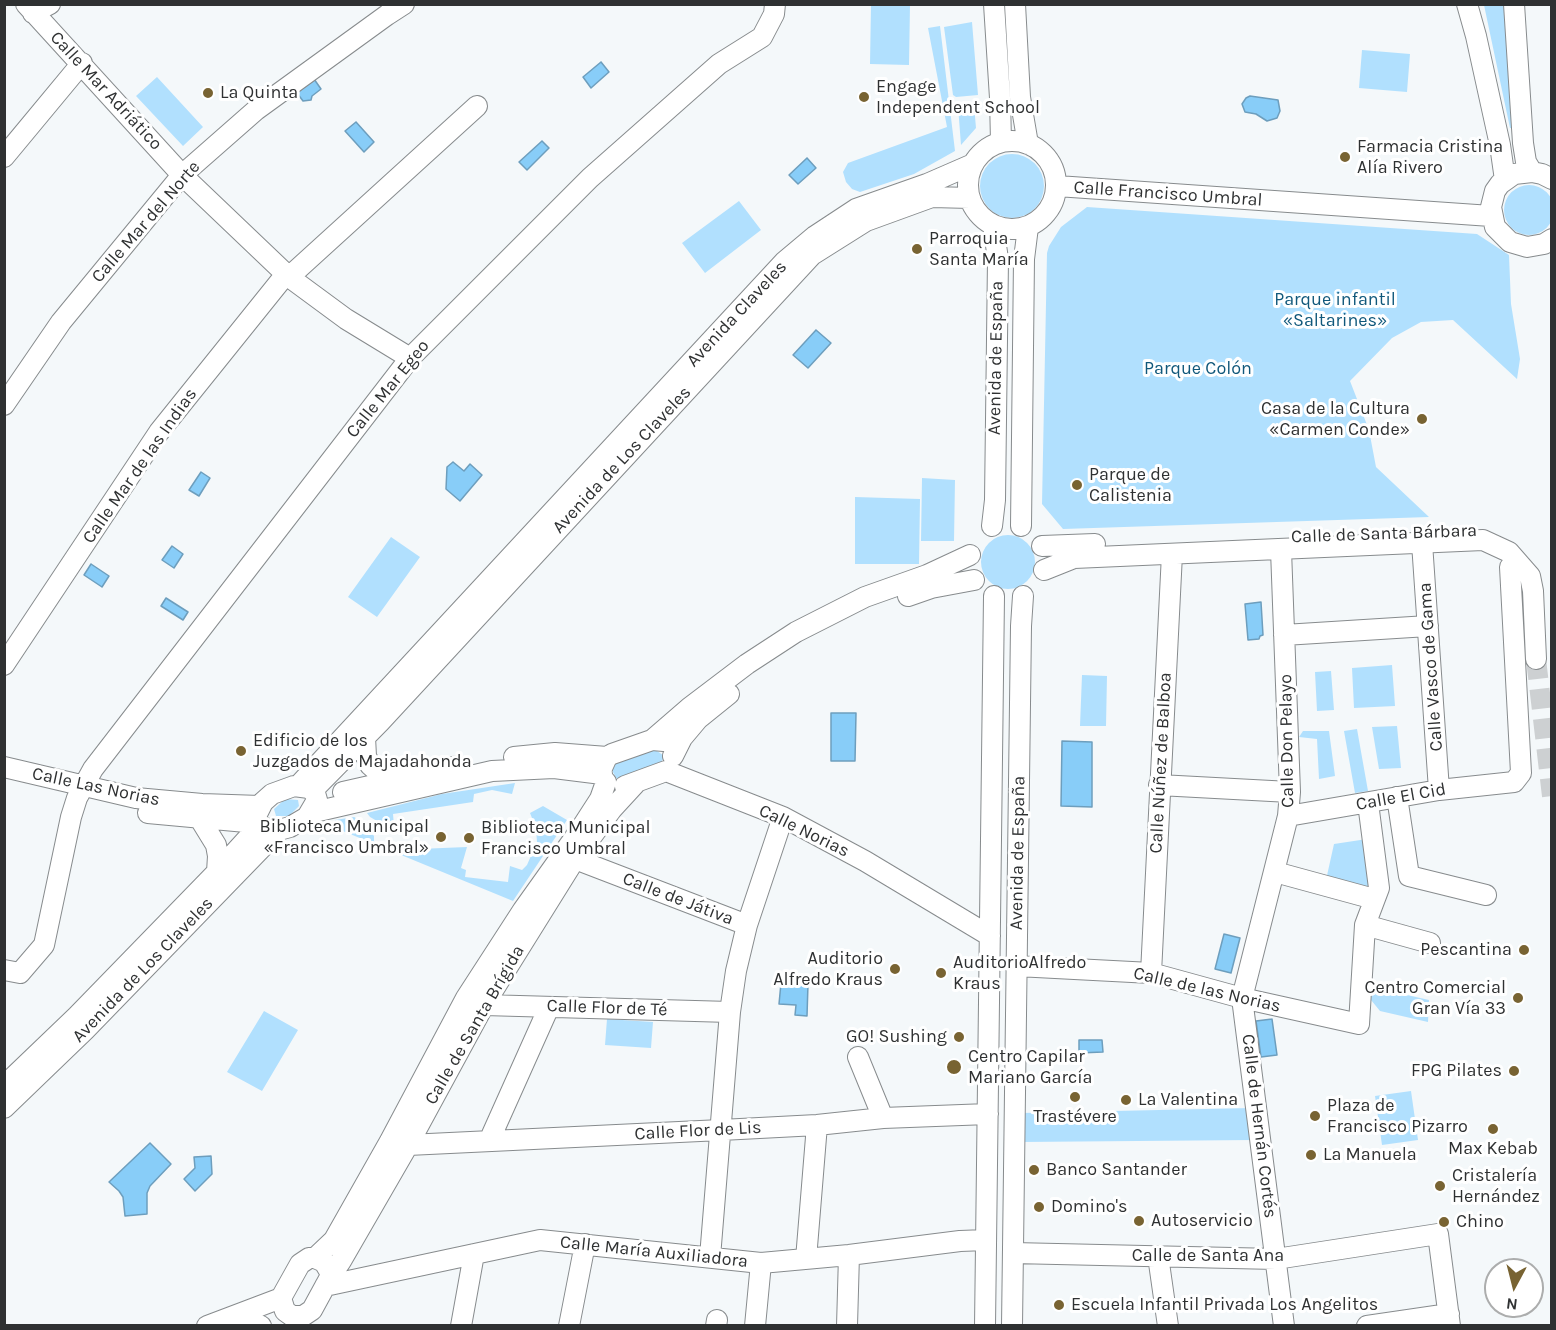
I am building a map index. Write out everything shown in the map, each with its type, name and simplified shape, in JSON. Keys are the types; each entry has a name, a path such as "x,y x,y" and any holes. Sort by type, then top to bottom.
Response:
{"street":[{"name":"Calle Mar del Norte","path":"4,405 61,322 182,175 256,110 404,4"},
{"name":"Calle Mar Egeo","path":"4,970 20,973 44,945 71,818 80,792 100,760 410,358 590,178 719,64 762,37 774,14 775,4"},
{"path":"994,4 1001,142"},
{"path":"1015,4 1020,97 1028,144"},
{"path":"1467,4 1500,145 1505,180"},
{"path":"1514,4 1523,143 1526,162 1532,172"},
{"name":"Calle Mar Adriático","path":"36,7 82,63 182,175 287,276 346,319 410,358"},
{"path":"4,157 82,63"},
{"name":"Calle Mar de las Indias","path":"4,665 159,432 287,276 477,106"},
{"path":"1014,141 1028,144 1040,150 1049,160 1055,173 1057,186 1051,209 1043,218 1028,227 1016,230 1004,229 982,219 970,198 969,175 981,154 990,147 1001,142 1014,141"},
{"name":"Avenida Claveles","path":"310,797 784,262 814,236 856,208 927,184 974,164"},
{"path":"1551,179 1532,172 1514,174 1495,191 1491,216 1495,227 1503,237 1518,246 1536,246 1551,239"},
{"name":"Calle Francisco Umbral","path":"1057,186 1491,216"},
{"name":"Avenida de Los Claveles","path":"310,797 812,255 866,221 932,197 970,198"},
{"name":"Avenida de España","path":"992,526 995,500 998,259 993,225"},
{"name":"Avenida de España","path":"1021,526 1024,260 1028,227"},
{"path":"1011,523 1021,526 1034,534 1042,546 1045,558 1044,570 1040,581 1032,590 1023,596 1003,599 983,590 974,580 970,568 970,555 974,543 992,526 1011,523"},
{"name":"Calle de Santa Bárbara","path":"1042,546 1484,528 1507,559"},
{"name":"Calle de Santa Bárbara","path":"1044,570 1074,558 1483,540 1507,559"},
{"name":"Calle Vasco de Gama","path":"1422,543 1439,790"},
{"name":"Calle Don Pelayo","path":"1242,998 1288,816 1290,792 1281,550"},
{"name":"Calle Núñez de Balboa","path":"1151,973 1172,554"},
{"path":"605,771 612,754 652,740 689,708 747,664 796,632 865,597 927,575 970,555"},
{"path":"1507,559 1514,556 1530,576 1536,659"},
{"name":"Calle El Cid","path":"1288,816 1439,790 1514,782 1521,773 1507,559"},
{"path":"310,797 491,759 555,753 605,771 612,786 635,784 670,764 682,738 698,719 755,673 801,643 869,609 931,588 974,580"},
{"name":"Avenida de España","path":"985,1326 994,596"},
{"name":"Avenida de España","path":"1012,1326 1023,596"},
{"path":"1284,635 1428,626"},
{"path":"365,737 366,756 370,765 379,773 397,778"},
{"name":"Calle Norias","path":"652,740 664,741 670,747 670,764 783,817 865,861 990,936"},
{"name":"Calle Las Norias","path":"4,767 80,792 157,801 259,818"},
{"path":"259,818 272,794 282,789 310,797 492,771 554,768 605,771"},
{"name":"Calle de Santa Brígida","path":"605,771 600,799 523,910 466,998 334,1240 315,1258 309,1258 300,1264 290,1315 312,1310 408,1145 484,1005 575,859 612,809 635,784"},
{"path":"4,781 80,792 135,811 200,819 259,818"},
{"path":"1159,785 1290,792"},
{"path":"259,818 268,829 279,830 301,822 310,797"},
{"path":"1397,797 1409,876 1486,894"},
{"path":"1368,803 1379,888 1365,925 1430,943"},
{"path":"710,1257 730,1012 736,971 747,925 783,817"},
{"name":"Avenida de Los Claveles","path":"4,1086 77,1016 217,872 259,818"},
{"path":"200,819 216,845 217,872"},
{"name":"Avenida de Los Claveles","path":"4,1108 85,1030 279,830"},
{"name":"Calle de Játiva","path":"575,859 747,925"},
{"path":"1275,872 1374,898"},
{"name":"Calle de las Norias","path":"1017,966 1151,973 1242,998 1359,1024 1365,925"},
{"name":"Calle de Hernán Cortés","path":"1242,998 1284,1326"},
{"name":"Calle Flor de Té","path":"484,1005 730,1012"},
{"path":"489,1141 549,1007"},
{"path":"858,1058 883,1118"},
{"name":"Calle Flor de Lis","path":"408,1145 817,1125 883,1118 987,1114"},
{"path":"806,1259 817,1125"},
{"name":"Calle de Santa Ana","path":"1013,1253 1276,1259 1438,1234 1450,1320"},
{"name":"Calle María Auxiliadora","path":"328,1281 540,1240 761,1263 986,1240"},
{"path":"569,1326 585,1244"},
{"path":"461,1326 474,1254"},
{"path":"847,1326 849,1255"},
{"path":"1158,1256 1168,1326"},
{"path":"315,1258 324,1262 330,1272 328,1281"},
{"path":"755,1326 761,1263"},
{"path":"207,1326 247,1321 255,1306 290,1315"},
{"path":"1367,1326 1450,1320"}],"green space":[{"path":"871,5 910,5 909,65 870,64"},
{"path":"1484,5 1506,5 1513,128 1510,128"},
{"path":"972,22 978,95 956,97 953,95 944,27"},
{"path":"940,26 955,151 914,174 860,192 852,189 846,182 843,172 848,163 947,127 928,28"},
{"path":"1362,50 1410,54 1407,92 1359,88"},
{"path":"157,77 203,127 183,146 136,96"},
{"path":"974,105 976,128 961,145 958,106"},
{"path":"1006,154 1018,154 1035,163 1042,174 1044,186 1042,198 1035,209 1018,218 1006,218 994,213 985,204 980,192 980,180 985,168 994,159"},
{"path":"1529,185 1543,189 1550,196 1554,210 1550,224 1543,231 1529,235 1515,231 1508,224 1504,210 1508,196 1515,189"},
{"path":"739,201 761,230 705,273 682,243"},
{"name":"Parque Colón","path":"1087,207 1477,234 1509,255 1511,304 1520,359 1517,379 1453,320 1421,322 1392,338 1350,381 1369,430 1376,467 1429,517 1063,529 1042,504 1047,253 1061,227"},
{"path":"922,478 955,480 954,541 921,541"},
{"path":"855,497 920,499 919,564 855,564"},
{"path":"1008,535 1018,537 1027,543 1033,552 1035,562 1033,572 1027,581 1018,587 1008,589 998,587 989,581 983,572 981,562 983,552 989,543 998,537"},
{"path":"391,537 420,557 377,617 348,597"},
{"path":"1392,665 1395,706 1354,708 1352,668"},
{"path":"1331,671 1334,710 1317,711 1315,672"},
{"path":"1082,675 1107,676 1106,726 1080,726"},
{"path":"1397,726 1401,768 1379,769 1372,727"},
{"path":"1357,729 1368,791 1355,793 1344,731"},
{"path":"1303,731 1329,731 1335,776 1319,779 1317,739 1299,737"},
{"path":"654,749 663,755 660,764 620,780 616,778 611,768 615,761"},
{"path":"515,783 512,794 492,790 474,794 473,802 393,814 394,826 384,825 367,813 442,794"},
{"path":"285,799 298,800 299,806 289,816 276,816 274,809"},
{"path":"543,806 567,820 513,901 333,827 335,820 354,817 361,821 374,836 374,841 402,852 467,847 461,868 466,870 465,877 508,882 510,866 522,870 527,865 537,842 536,828 530,813"},
{"path":"1367,839 1372,890 1326,880 1334,844"},
{"path":"1372,987 1429,1000 1428,1022 1380,1011 1371,1000"},
{"path":"264,1011 298,1030 262,1091 227,1072"},
{"path":"607,1019 653,1022 651,1048 605,1045"},
{"path":"1411,1091 1418,1140 1382,1145 1375,1096"},
{"path":"1251,1108 1254,1140 1021,1142 1021,1113"}],"shaded area":[{"path":"601,62 609,72 591,88 583,77"},
{"path":"314,79 321,89 312,96 311,100 303,101 297,93"},
{"path":"1250,96 1278,100 1280,111 1277,118 1267,121 1256,114 1245,112 1242,104"},
{"path":"356,122 374,142 364,152 345,131"},
{"path":"542,141 549,148 527,170 519,162"},
{"path":"807,158 816,168 798,184 789,175"},
{"path":"816,330 831,343 808,368 793,355"},
{"path":"453,462 464,471 470,464 482,475 460,501 446,489 447,467"},
{"path":"201,472 210,478 199,496 189,490"},
{"path":"172,546 183,554 174,568 162,560"},
{"path":"91,564 109,576 102,587 84,575"},
{"path":"166,598 188,612 183,620 161,606"},
{"path":"1261,602 1263,635 1259,639 1248,640 1245,604"},
{"path":"831,713 856,713 855,761 831,761"},
{"path":"1062,741 1092,742 1092,807 1061,806"},
{"path":"1224,934 1240,938 1231,973 1215,969"},
{"path":"781,983 808,984 807,1016 795,1015 796,1005 779,1004"},
{"path":"1272,1019 1277,1055 1261,1057 1256,1021"},
{"path":"1079,1040 1102,1040 1103,1052 1079,1053"},
{"path":"150,1143 171,1164 150,1186 147,1193 147,1214 125,1216 123,1197 109,1182"},
{"path":"211,1156 212,1174 195,1191 184,1179 195,1168 194,1157"}],"tunnel":[{"path":"1536,659 1552,796"}],"place":[{"name":"La Quinta","path":"208,93"},
{"name":"Engage Independent School","path":"864,97"},
{"name":"Farmacia Cristina Alía Rivero","path":"1345,157"},
{"name":"Parroquia Santa María","path":"917,249"},
{"name":"Casa de la Cultura «Carmen Conde»","path":"1422,419"},
{"name":"Parque de Calistenia","path":"1077,485"},
{"name":"Edificio de los Juzgados de Majadahonda","path":"241,751"},
{"name":"Biblioteca Municipal «Francisco Umbral»","path":"441,837"},
{"name":"Biblioteca Municipal Francisco Umbral","path":"469,838"},
{"name":"Pescantina","path":"1524,950"},
{"name":"Auditorio Alfredo Kraus","path":"895,969"},
{"name":"AuditorioAlfredo Kraus","path":"941,973"},
{"name":"Centro Comercial Gran Vía 33","path":"1518,998"},
{"name":"GO! Sushing","path":"959,1037"},
{"name":"Centro Capilar Mariano García","path":"954,1067"},
{"name":"FPG Pilates","path":"1514,1071"},
{"name":"Trastévere","path":"1075,1097"},
{"name":"La Valentina","path":"1126,1100"},
{"name":"Plaza de Francisco Pizarro","path":"1315,1116"},
{"name":"Max Kebab","path":"1493,1129"},
{"name":"La Manuela","path":"1311,1155"},
{"name":"Banco Santander","path":"1034,1170"},
{"name":"Cristalería Hernández","path":"1440,1186"},
{"name":"Domino's","path":"1039,1207"},
{"name":"Autoservicio","path":"1139,1221"},
{"name":"Chino","path":"1444,1222"},
{"name":"Escuela Infantil Privada Los Angelitos","path":"1059,1305"}],"park label":[{"name":"Parque infantil «Saltarines»","path":"1335,310"}]}
